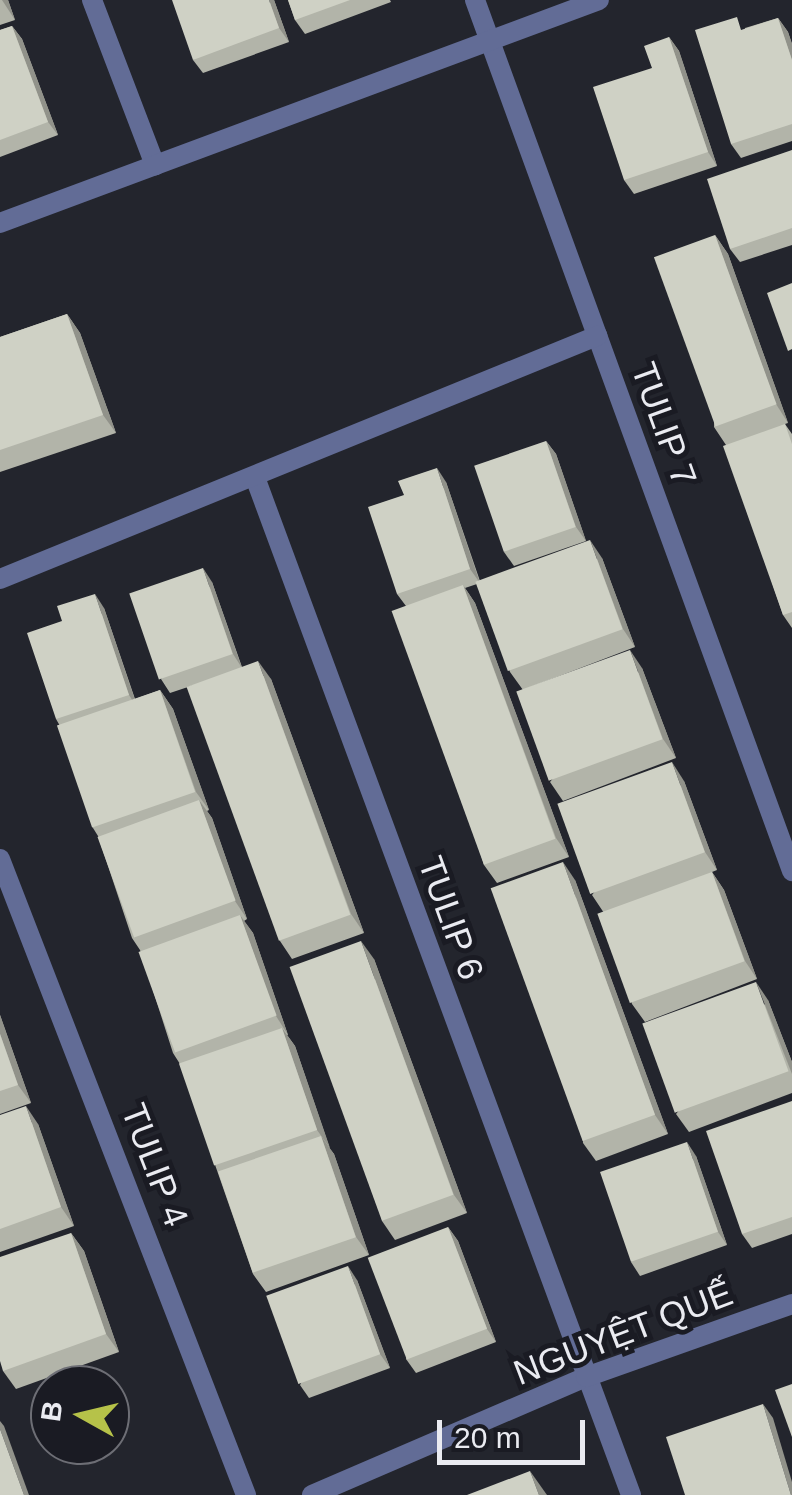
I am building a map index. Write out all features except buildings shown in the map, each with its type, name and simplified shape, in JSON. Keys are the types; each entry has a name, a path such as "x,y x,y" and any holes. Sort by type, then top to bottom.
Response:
{"street":[{"path":"92,0 155,165"},
{"name":"TULIP 7","path":"475,0 792,871"},
{"path":"0,223 599,0"},
{"path":"0,579 256,480 597,336"},
{"name":"TULIP 6","path":"256,480 630,1495"},
{"name":"TULIP 4","path":"0,860 246,1495"},
{"name":"NGUYỆT QUẾ","path":"312,1495 586,1378 792,1304"}]}
